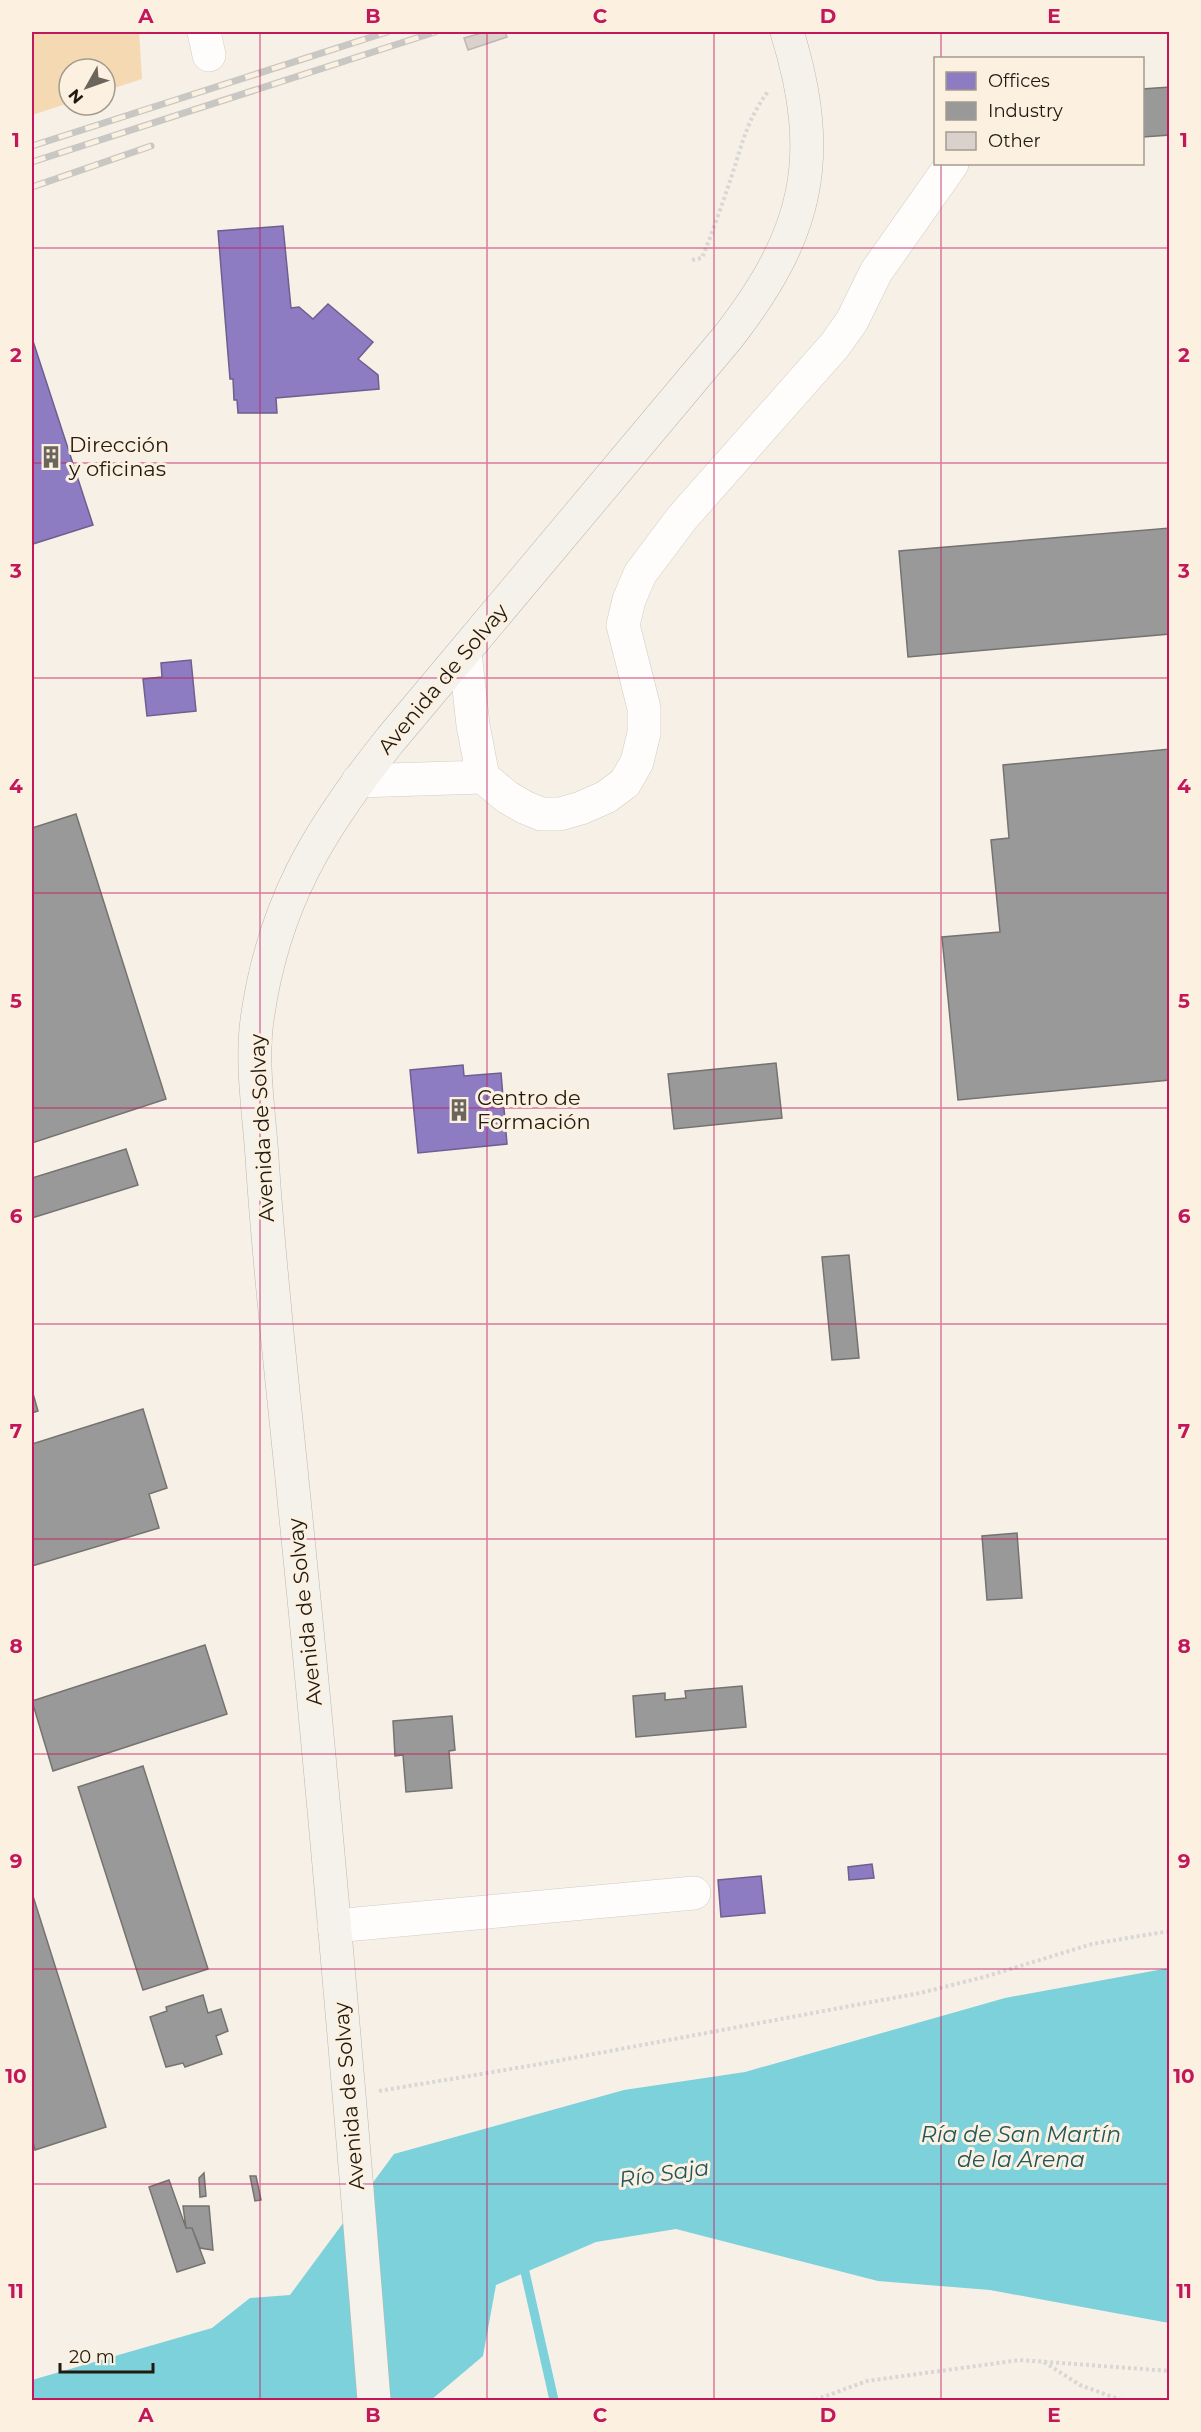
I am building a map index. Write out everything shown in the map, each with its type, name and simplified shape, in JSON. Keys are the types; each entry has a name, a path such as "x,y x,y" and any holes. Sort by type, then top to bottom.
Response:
{"main road":[{"name":"Avenida de Solvay","path":"374,2400 314,1696 266,1218 255,1045 266,970 281,918 301,869 357,781 728,337 774,270 801,205 807,166 805,105 790,43"}],"lane":[{"path":"465,652 473,725 483,777 507,797 541,814 560,814 606,797 625,783 637,762 644,733 644,708 623,625 629,600 640,574 682,518 835,345 852,321 876,272 951,165"},
{"path":"357,781 483,777"},
{"path":"334,1926 694,1893"}],"path":[{"path":"692,260 702,258 733,172 741,140 790,43"},
{"path":"349,2096 535,2065 920,1994 1092,1944 1170,1931"},
{"path":"815,2400 867,2381 1020,2360 1170,2371"},
{"path":"1044,2362 1080,2385 1121,2400"}],"shaded area":[{"path":"32,32 139,32 142,79 117,87 117,57 57,57 57,107 32,115"}],"water":[{"name":"Ría de San Martín de la Arena","path":"1169,1968 1169,2323 990,2290 878,2281 676,2229 596,2242 496,2285 483,2356 431,2400 32,2400 32,2380 212,2328 250,2298 290,2295 394,2154 624,2090 745,2072 1005,1998"}],"building: Offices":[{"path":"283,226 291,308 299,307 313,319 328,304 373,342 358,359 378,375 379,389 276,398 277,413 238,413 237,400 234,400 233,379 230,379 218,231"},
{"name":"Dirección y oficinas","path":"32,338 93,525 33,544 32,540"},
{"path":"191,660 196,711 147,716 143,679 162,677 161,663"},
{"name":"Centro de Formación","path":"463,1065 464,1076 501,1073 507,1144 418,1153 410,1070"},
{"path":"872,1864 874,1878 849,1880 848,1867"},
{"path":"761,1876 765,1913 721,1917 718,1880"}],"building: Industry":[{"path":"1170,87 1170,135 1144,137 1144,89"},
{"path":"1170,528 1170,634 908,657 899,551"},
{"path":"1170,749 1170,1080 958,1100 942,937 1000,932 991,840 1009,838 1003,765"},
{"path":"76,814 166,1099 32,1143 32,828"},
{"path":"776,1063 782,1118 674,1129 668,1074"},
{"path":"126,1149 138,1185 32,1218 32,1178"},
{"path":"849,1255 859,1358 832,1360 822,1257"},
{"path":"32,1390 38,1411 32,1413"},
{"path":"143,1409 167,1488 149,1494 159,1528 32,1566 32,1444"},
{"path":"1017,1533 1022,1598 987,1600 982,1536"},
{"path":"205,1645 227,1714 53,1771 32,1701"},
{"path":"742,1686 746,1727 636,1737 633,1696 665,1693 665,1700 686,1698 685,1691"},
{"path":"452,1716 455,1750 449,1751 452,1788 406,1792 403,1755 395,1756 393,1721"},
{"path":"143,1766 208,1969 143,1990 78,1787"},
{"path":"32,1893 106,2127 35,2150 32,2138"},
{"path":"203,1995 208,2013 221,2009 228,2031 216,2036 222,2054 185,2067 183,2063 166,2067 150,2017 167,2011 166,2007"},
{"path":"204,2173 206,2196 200,2197 199,2178"},
{"path":"250,2176 256,2176 261,2200 255,2201"},
{"path":"169,2180 186,2228 192,2228 205,2263 177,2272 149,2187"},
{"path":"183,2206 209,2206 213,2250 200,2248 192,2228 186,2228"}],"building: Other":[{"path":"485,32 505,32 507,37 468,50 464,38"}],"waterway":[{"path":"520,2264 525,2272 554,2400"}],"railway":[{"path":"32,146 387,32"},
{"path":"32,162 435,32"},
{"path":"32,187 151,146"}],"place":[{"name":"Dirección y oficinas","path":"51,457"},
{"name":"Centro de Formación","path":"459,1110"}],"water label":[{"name":"Río Saja","path":"664,2173"}]}
